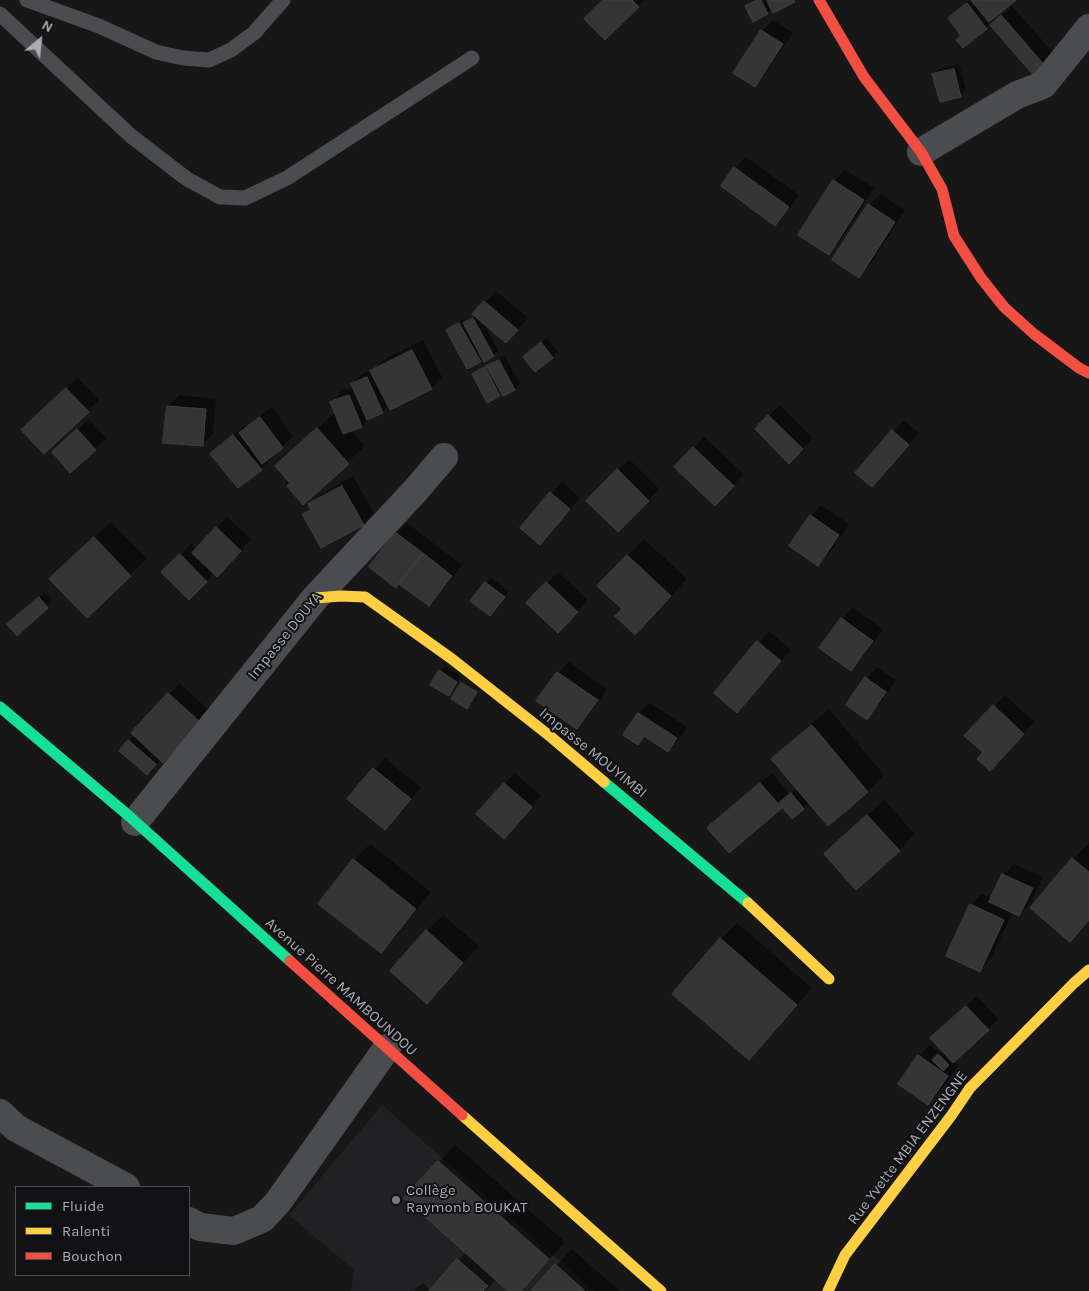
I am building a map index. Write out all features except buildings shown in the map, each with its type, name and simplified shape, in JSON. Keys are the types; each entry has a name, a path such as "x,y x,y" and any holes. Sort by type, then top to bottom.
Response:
{"street":[{"path":"819,0 864,77 921,152 942,189 954,236 981,278 1004,307 1034,334 1089,373"},
{"path":"921,152 1017,95 1044,85 1089,28"},
{"name":"Impasse DOUYA","path":"135,822 316,598 444,458"},
{"name":"Impasse MOUYIMBI","path":"316,598 365,597 452,659 551,737 743,898 829,979"},
{"name":"Avenue Pierre MAMBOUNDOU","path":"0,707 135,822 661,1291"},
{"name":"Rue Yvette MBIA ENZENGNE","path":"828,1291 846,1255 970,1088 1089,970"},
{"path":"190,1222 200,1227 234,1231 262,1219 283,1195 387,1048"},
{"path":"5,1128 124,1186"}],"lane":[{"path":"27,0 99,26 156,52 183,58 209,60 231,50 254,33 283,0"},
{"path":"0,14 131,136 187,180 220,197 245,198 287,178 472,58"}],"shaded area":[{"name":"Collège Raymonb BOUKAT","path":"382,1105 594,1291 351,1291 354,1270 289,1215"}],"traffic: fast":[{"path":"0,707 129,816 290,961"},
{"path":"604,782 748,903"}],"traffic: slow":[{"path":"315,598 365,597 452,659 551,737 604,782"},
{"path":"748,903 829,979"},
{"path":"828,1291 845,1255 951,1116 970,1088 1089,970"},
{"path":"462,1115 661,1291"}],"traffic: jam":[{"path":"819,0 864,77 921,152 942,189 954,236 981,278 1004,307 1034,334 1079,368 1089,373"},
{"path":"290,961 462,1115"}],"place":[{"name":"Collège Raymonb BOUKAT","path":"396,1200"}]}
